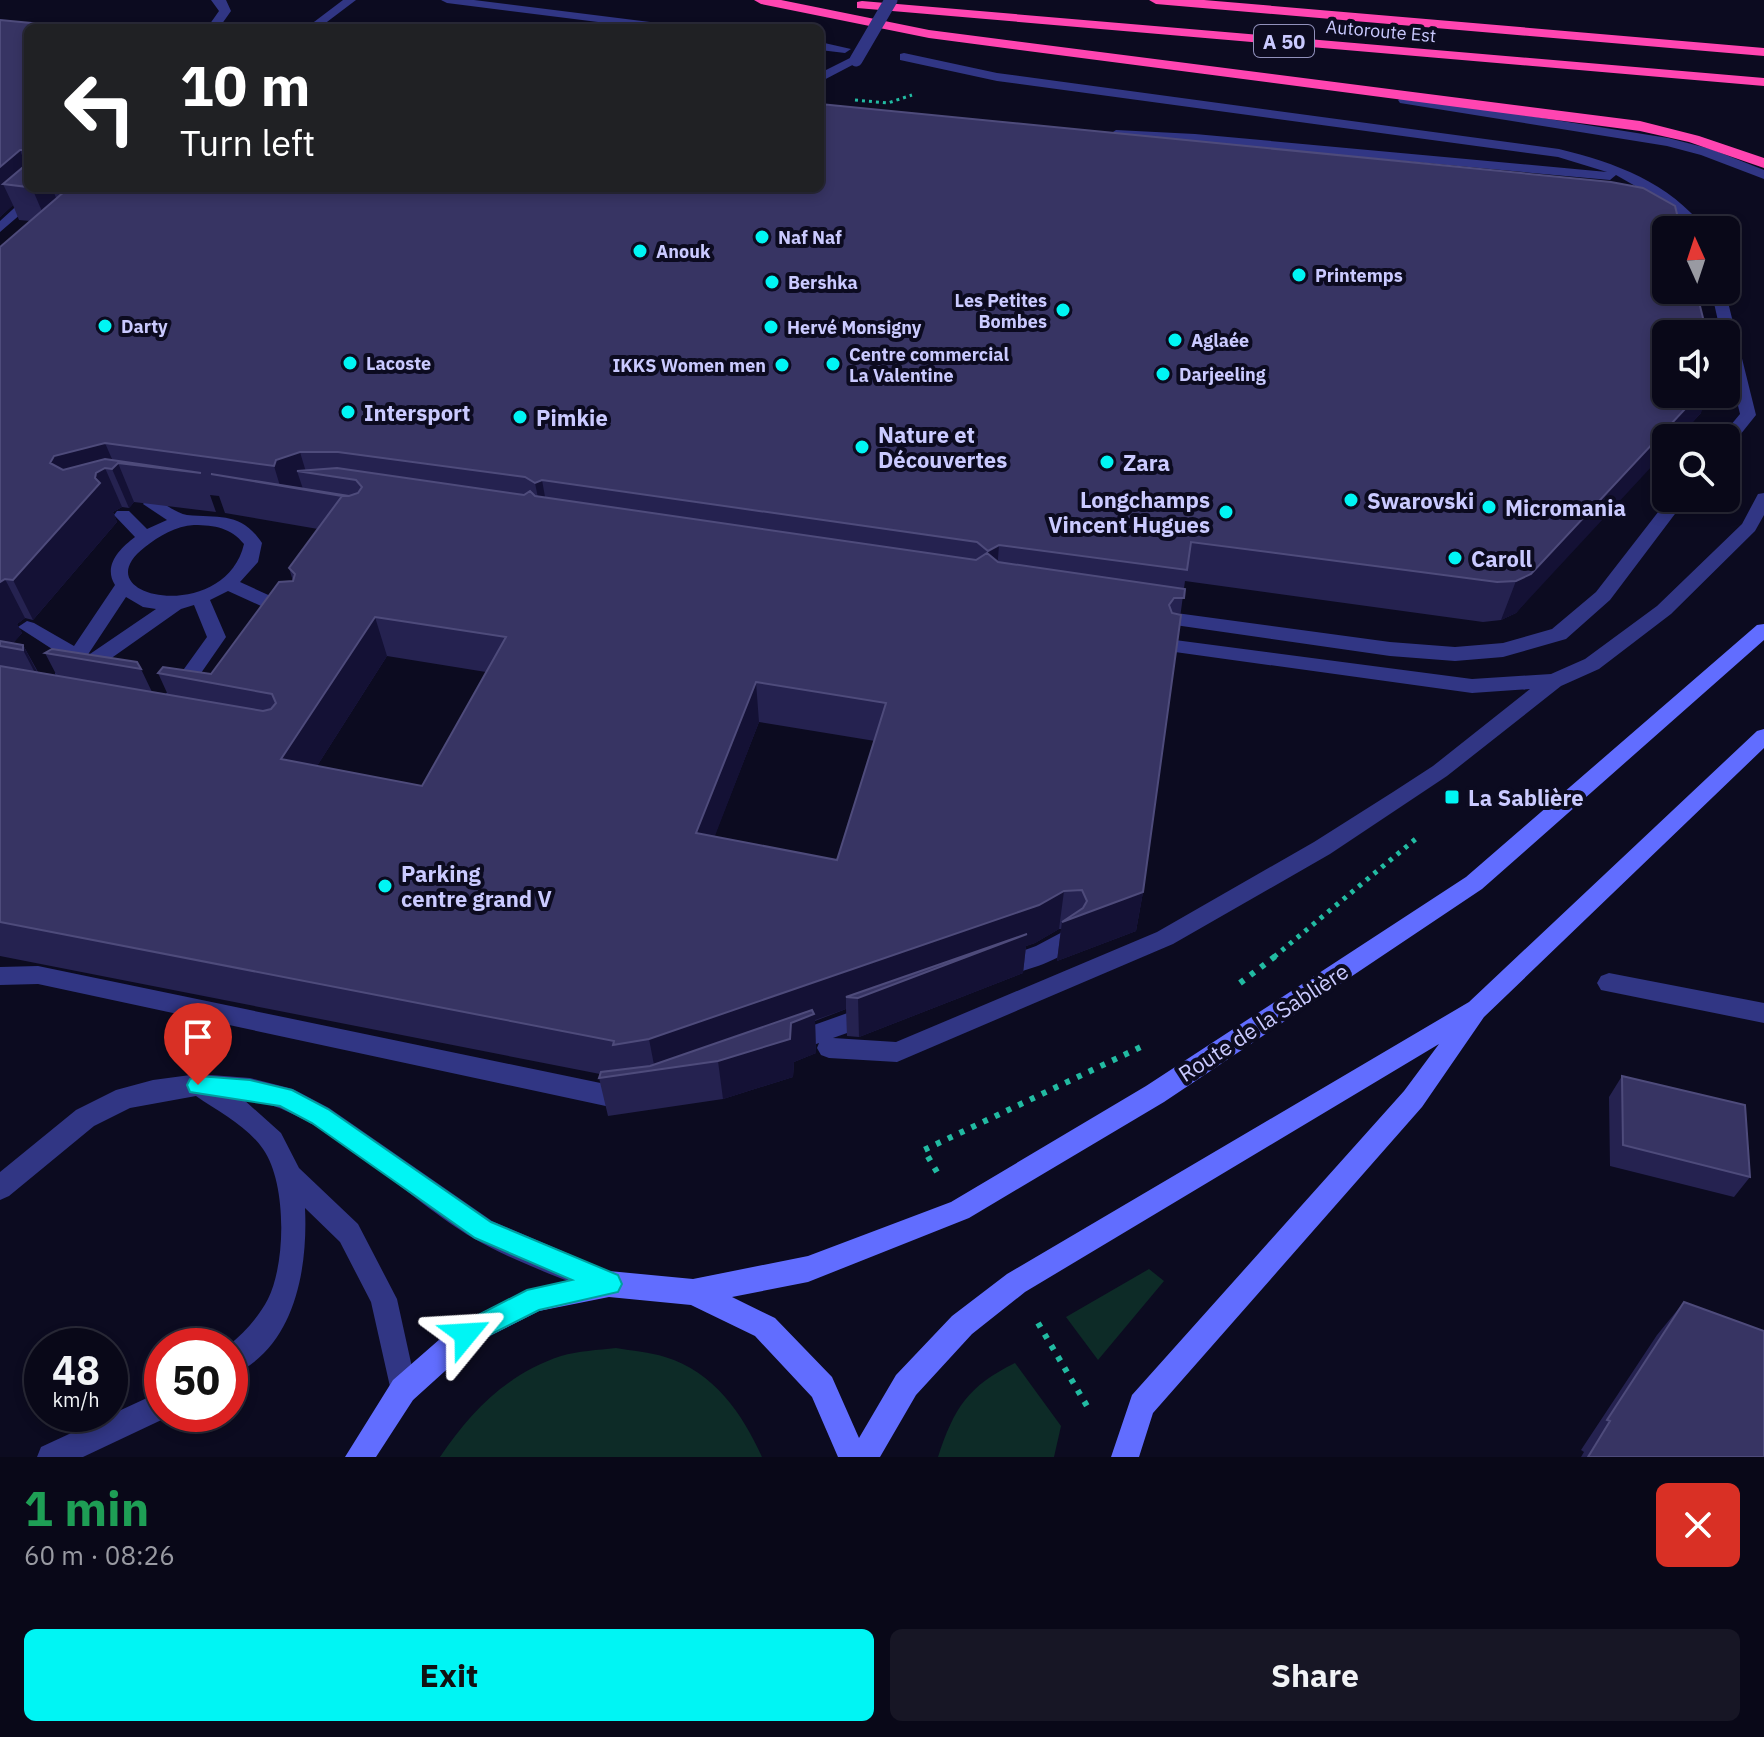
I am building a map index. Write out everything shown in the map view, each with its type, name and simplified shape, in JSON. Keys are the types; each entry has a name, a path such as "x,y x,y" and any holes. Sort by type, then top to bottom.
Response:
{"highway":[{"path":"761,0 929,34 1640,126 1694,139 1764,163"},
{"name":"Autoroute Est","path":"804,0 1764,82"},
{"name":"Autoroute Est","path":"1156,0 1764,52"}],"main road":[{"name":"Route de la Sablière","path":"693,1292 808,1269 960,1210 1155,1094 1474,883 1764,630"},
{"path":"1125,1457 1142,1405 1413,1099 1477,1009 1764,736"},
{"path":"864,1457 906,1385 962,1325 1016,1283 1477,1009"},
{"path":"359,1457 403,1390 466,1334 536,1299 609,1284 693,1292 765,1327 822,1387 853,1457"}],"lane":[{"path":"216,24 225,11 223,3 217,0"},
{"path":"317,24 350,0"},
{"path":"447,0 642,24"},
{"path":"824,76 856,60 891,0"},
{"path":"824,46 845,49"},
{"path":"904,57 997,77 1559,153 1639,178 1673,201 1686,216"},
{"path":"1250,76 1668,142 1764,175"},
{"path":"1106,134 1195,138 1639,178"},
{"path":"0,228 40,192"},
{"path":"1721,304 1748,415 1740,424"},
{"path":"175,497 148,498 183,521"},
{"path":"829,1048 897,1052 1165,938 1322,848 1440,771 1554,681 1592,664 1664,610 1749,527 1764,498"},
{"path":"1142,614 1390,649 1455,654 1503,650 1559,634 1603,596 1667,512"},
{"path":"123,515 145,537"},
{"path":"183,521 226,521 242,528 252,538 254,551 250,564 228,584 200,598 177,603 154,602 136,597 123,587 119,575 121,562 130,549 145,537 183,521"},
{"path":"242,528 260,521"},
{"path":"228,584 297,615"},
{"path":"123,587 56,687 177,603"},
{"path":"168,705 217,637 200,598"},
{"path":"27,627 78,657"},
{"path":"1175,646 1472,686 1554,681"},
{"path":"986,974 1044,953 1068,938"},
{"path":"0,976 38,975 615,1097 657,1090"},
{"path":"1609,983 1764,1013"},
{"path":"770,1051 885,1010"},
{"path":"198,1085 241,1111 272,1141 290,1176 349,1233 384,1299 403,1390"},
{"path":"0,1188 85,1118 125,1098 198,1085 250,1089 284,1097 320,1116 483,1230 609,1284"},
{"path":"248,1344 266,1326 288,1288 295,1243 290,1176"},
{"path":"51,1457 144,1413"}],"path":[{"path":"850,100 888,103 905,100 914,94 910,85"},
{"path":"1237,986 1308,932 1421,835"},
{"path":"937,1172 924,1150 1149,1044"},
{"path":"1036,1318 1087,1406"}],"green space":[{"path":"1149,1269 1164,1281 1098,1360 1066,1317"},
{"path":"616,1348 665,1357 698,1373 735,1410 762,1457 440,1457 464,1424 492,1396 524,1373 561,1356"},
{"path":"1015,1363 1061,1426 1054,1457 938,1457 950,1425 965,1400 985,1380"}],"building":[{"path":"0,20 42,24 24,24 24,150 0,167"},
{"name":"Centre commercial La Valentine","path":"824,104 1611,182 1643,188 1675,206 1678,216 1652,216 1652,304 1700,304 1704,320 1652,320 1652,408 1686,408 1671,424 1652,424 1652,444 1531,574 1516,581 1497,582 1191,542 1187,570 999,545 988,551 977,542 542,480 535,483 525,477 338,452 300,452 276,460 274,466 105,443 54,456 50,463 63,470 105,459 201,473 118,463 112,469 105,468 96,473 95,478 100,483 13,580 0,582 0,247 64,192 824,192"},
{"path":"24,166 24,187 3,184"},
{"path":"337,468 524,495 530,491 535,496 976,560 987,553 998,562 1185,589 1184,598 1174,598 1169,605 1172,613 1181,615 1143,892 1062,922 1083,908 1087,901 1082,890 1064,891 1039,905 649,1039 613,1045 614,1041 0,922 0,666 263,711 271,709 276,703 272,694 158,673 163,667 211,674 279,582 293,581 295,574 289,568 342,496 211,474 349,496 358,493 362,487 356,480 297,471","holes":["375,617 506,637 422,786 281,759","756,682 886,703 837,860 696,833"]},
{"path":"0,641 23,645 23,650 0,646"},
{"path":"52,649 137,662 141,669 45,653"},
{"path":"1027,934 858,998 846,997"},
{"path":"812,1010 814,1014 791,1023 790,1039 718,1061 599,1078 601,1072 650,1066"},
{"path":"1622,1076 1745,1105 1750,1177 1623,1145"},
{"path":"1684,1302 1764,1331 1764,1457 1588,1457 1610,1421 1607,1420"}],"place":[{"name":"Naf Naf","path":"762,237"},
{"name":"Anouk","path":"640,251"},
{"name":"Printemps","path":"1299,275"},
{"name":"Bershka","path":"772,282"},
{"name":"Les Petites Bombes","path":"1063,310"},
{"name":"Darty","path":"105,326"},
{"name":"Hervé Monsigny","path":"771,327"},
{"name":"Aglaée","path":"1175,340"},
{"name":"Lacoste","path":"350,363"},
{"name":"Centre commercial La Valentine","path":"833,364"},
{"name":"IKKS Women men","path":"782,365"},
{"name":"Darjeeling","path":"1163,374"},
{"name":"Intersport","path":"348,412"},
{"name":"Pimkie","path":"520,417"},
{"name":"Nature et Découvertes","path":"862,447"},
{"name":"Zara","path":"1107,462"},
{"name":"Swarovski","path":"1351,500"},
{"name":"Micromania","path":"1489,507"},
{"name":"Longchamps Vincent Hugues","path":"1226,512"},
{"name":"Caroll","path":"1455,558"},
{"name":"La Sablière","path":"1452,797"},
{"name":"Parking centre grand V","path":"385,886"}],"route":[{"path":"198,1085 250,1089 284,1097 320,1116 483,1230 609,1284 536,1299 466,1334"}]}
